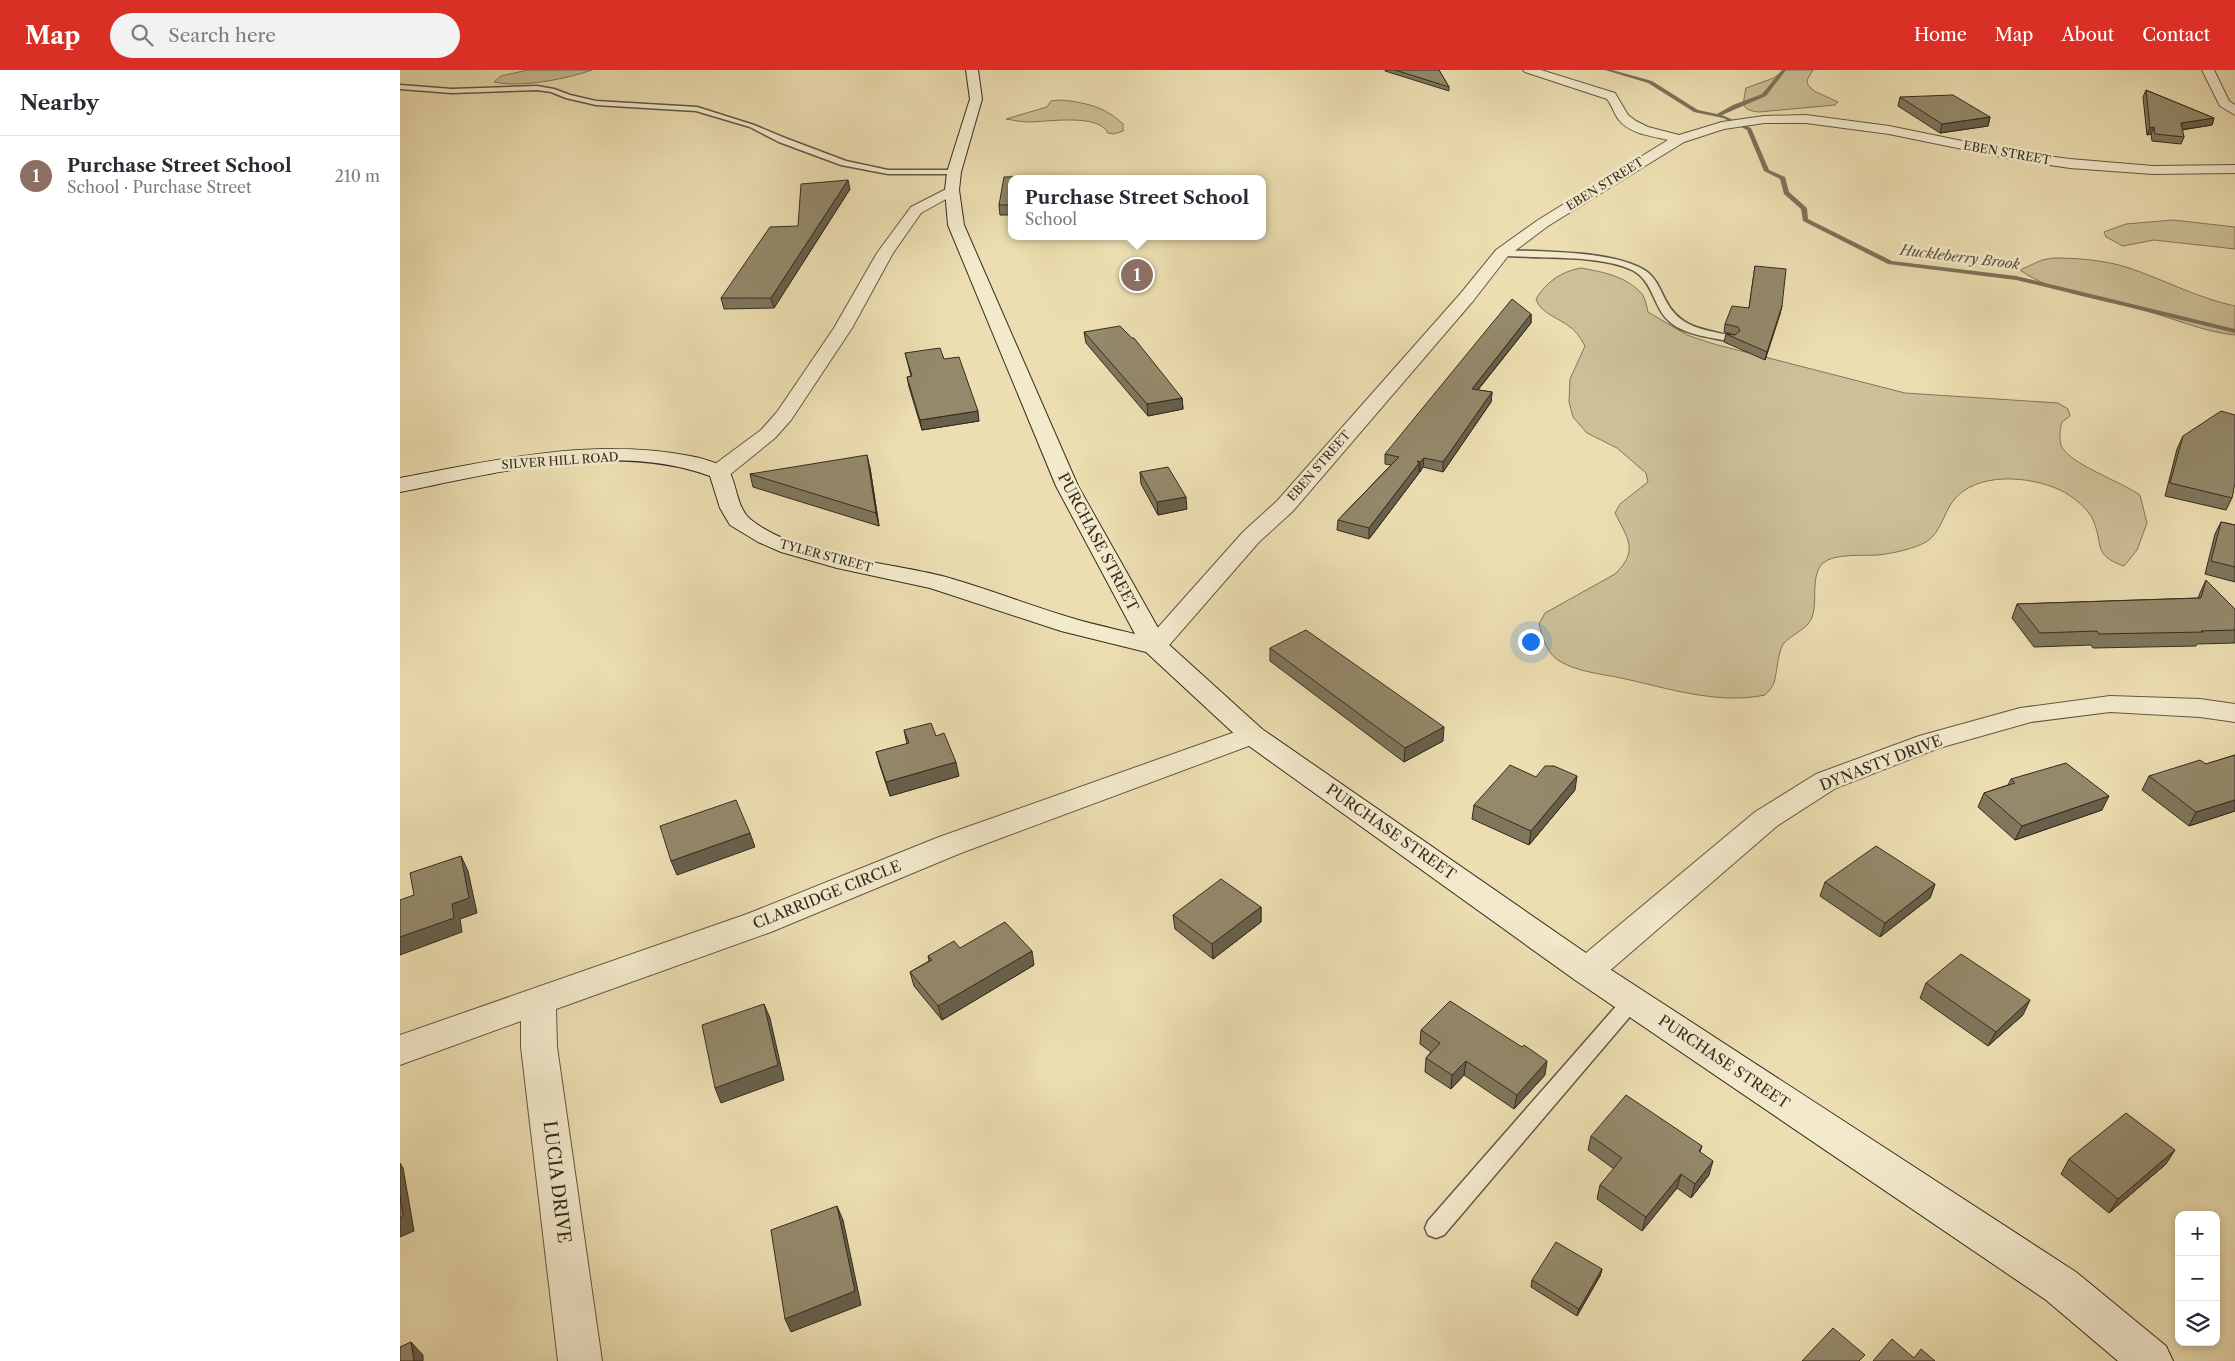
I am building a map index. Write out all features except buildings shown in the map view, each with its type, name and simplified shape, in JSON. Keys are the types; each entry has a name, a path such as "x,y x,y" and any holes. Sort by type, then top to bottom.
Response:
{"street":[{"name":"PURCHASE STREET","path":"972,70 976,100 953,181 956,225 1067,486 1154,646 1252,735 1587,971 2061,1286 2151,1361"},
{"path":"1529,70 1611,96 1617,102 1623,118 1630,124 1679,139"},
{"path":"2208,70 2224,103 2235,111"},
{"name":"EBEN STREET","path":"1154,646 1251,537 1284,506 1467,297 1502,253 1543,223 1679,139 1695,132 1726,124 1749,121 1779,118 1834,120 2006,154 2069,164 2131,168 2235,169"},
{"path":"719,472 768,434 784,416 843,328 885,254 916,210 953,181"},
{"name":"SILVER HILL ROAD","path":"400,485 495,466 540,460 602,456 651,457 691,462 719,472"},
{"name":"TYLER STREET","path":"719,472 726,484 732,514 743,525 779,544 838,561 936,582 1069,625 1154,646"},
{"name":"DYNASTY DRIVE","path":"1587,971 1766,819 1826,781 1929,742 2030,714 2110,704 2200,708 2235,713"},
{"name":"CLARRIDGE CIRCLE","path":"400,1050 759,923 950,844 1252,735"},
{"name":"LUCIA DRIVE","path":"539,1002 539,1048 580,1361"}],"lane":[{"path":"400,87 452,91 538,88 552,90 568,97 596,103 698,109 752,126 782,140 851,165 953,181"},
{"path":"1502,253 1553,255 1625,264 1645,274 1670,316 1676,321 1684,326 1732,339"},
{"path":"1436,1228 1632,1001"}],"shaded area":[{"path":"528,70 592,70 570,77 543,82 505,84 494,82 501,76"},
{"path":"1784,70 1813,70 1807,80 1808,85 1814,91 1838,102 1835,105 1759,112 1746,108 1744,102 1746,88 1774,78"},
{"path":"1051,101 1078,102 1102,109 1123,124 1123,131 1114,134 1108,133 1103,127 1084,121 1029,122 1006,119 1047,107"},
{"path":"2173,220 2235,227 2235,249 2154,240 2123,246 2106,237 2104,232 2126,224"},
{"path":"2053,258 2090,260 2126,267 2207,298 2235,306 2235,335 2212,331 2143,310 2080,295 2048,285 2020,270 2042,260"},
{"path":"1581,268 1606,273 1629,283 1642,294 1648,312 1687,335 1714,344 1905,393 2058,403 2068,409 2070,416 2062,422 2060,431 2061,445 2065,452 2073,459 2140,495 2147,523 2137,550 2124,566 2107,558 2101,548 2091,515 2079,502 2060,490 2048,485 2019,479 1989,481 1963,491 1953,501 1935,534 1926,542 1897,552 1879,555 1842,556 1823,563 1817,573 1814,608 1811,619 1805,627 1788,639 1782,646 1774,683 1765,695 1747,698 1711,697 1583,670 1561,662 1549,650 1539,624 1545,613 1615,574 1622,566 1627,558 1629,545 1615,513 1620,504 1648,482 1646,473 1617,448 1587,433 1573,417 1569,402 1570,379 1585,346 1575,331 1541,308 1536,299 1555,278 1574,269"}],"waterway":[{"name":"Huckleberry Brook","path":"1607,70 1650,82 1696,111 1725,117 1749,129 1767,171 1783,178 1786,193 1804,208 1805,220 1890,263 2016,278 2235,331"},
{"path":"1718,115 1764,95 1784,70"}],"place":[{"name":"Purchase Street School","path":"1137,275"}]}
